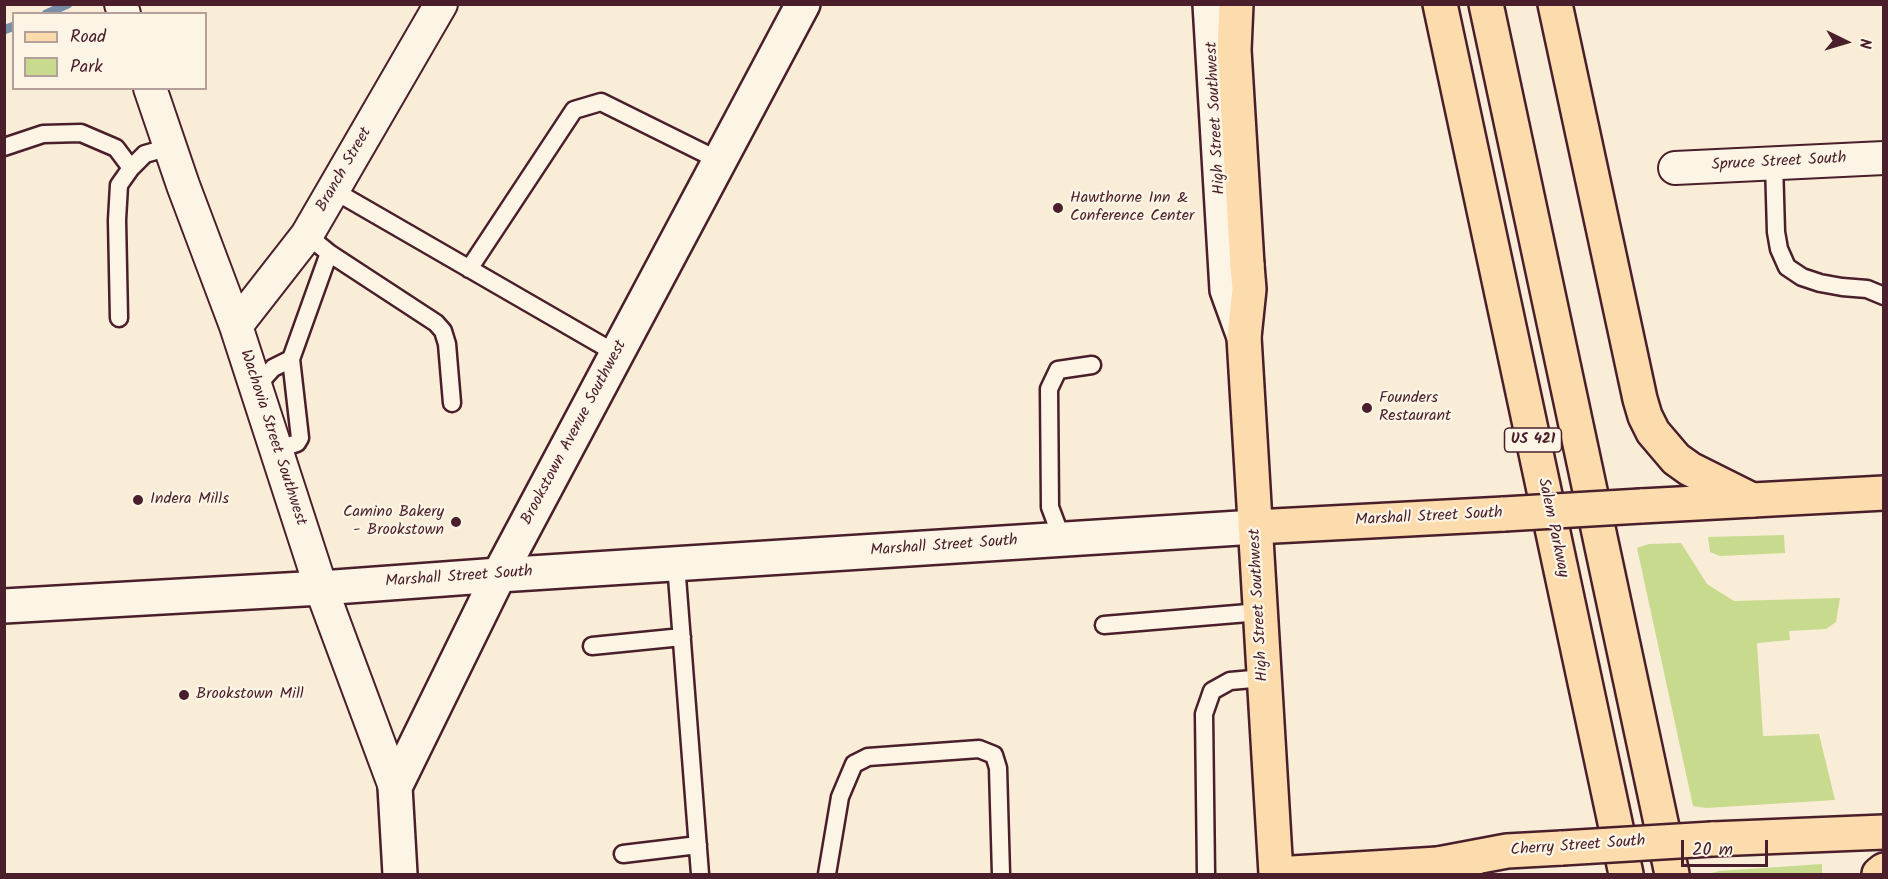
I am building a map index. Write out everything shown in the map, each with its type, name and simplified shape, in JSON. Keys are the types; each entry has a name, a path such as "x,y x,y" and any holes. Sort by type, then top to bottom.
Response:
{"main road":[{"name":"High Street Southwest","path":"1236,4 1234,50 1249,289 1244,337 1275,874"},
{"name":"Salem Parkway","path":"1440,4 1626,874"},
{"name":"US 421","path":"1486,4 1672,874"},
{"path":"1555,4 1645,416 1653,432 1676,459 1690,469 1752,500"},
{"name":"Marshall Street South","path":"1255,528 1884,493"},
{"name":"Cherry Street South","path":"1275,874 1452,869 1507,851 1712,838 1884,832"},
{"path":"1879,874 1884,870"}],"street":[{"name":"Branch Street","path":"236,326 318,244 333,190 441,4"},
{"name":"Brookstown Avenue Southwest","path":"400,874 395,787 500,575 803,4"},
{"name":"High Street Southwest","path":"1210,4 1227,290 1244,337"},
{"name":"Wachovia Street Southwest","path":"151,90 236,326 321,588 395,787"},
{"name":"Spruce Street South","path":"1675,168 1884,158"},
{"name":"Marshall Street South","path":"4,606 1255,528"}],"lane":[{"path":"469,269 574,110 601,102 720,161"},
{"path":"4,147 43,134 81,133 116,148 131,168"},
{"path":"119,318 117,220 119,185 145,154 170,147"},
{"path":"1774,163 1776,232 1779,249 1787,267 1802,277 1820,283 1867,289 1884,296"},
{"path":"333,190 617,354"},
{"path":"276,450 297,443 300,438 291,359 318,244 436,323 443,331 447,344 452,403"},
{"path":"256,387 273,368 291,359"},
{"path":"1062,539 1050,507 1049,389 1058,370 1092,365"},
{"path":"676,564 700,874"},
{"path":"1104,625 1260,612"},
{"path":"592,646 682,637"},
{"path":"1206,874 1204,714 1212,691 1230,681 1264,678"},
{"path":"827,874 840,796 854,764 867,757 979,749 994,755 998,768 1001,874"},
{"path":"623,854 698,844"}],"green space":[{"path":"1784,535 1785,553 1720,556 1710,552 1708,537"},
{"path":"1681,543 1707,584 1734,601 1840,598 1836,622 1826,629 1789,631 1790,640 1757,643 1763,736 1819,734 1835,800 1706,808 1693,806 1637,548 1649,544"},
{"path":"1822,864 1822,874 1708,874 1719,871"}],"waterway":[{"path":"50,12 68,4"},
{"path":"4,30 12,27"}],"place":[{"name":"Hawthorne Inn & Conference Center","path":"1058,208"},
{"name":"Founders Restaurant","path":"1367,408"},
{"name":"Indera Mills","path":"138,500"},
{"name":"Camino Bakery - Brookstown","path":"456,522"},
{"name":"Brookstown Mill","path":"184,695"}]}
